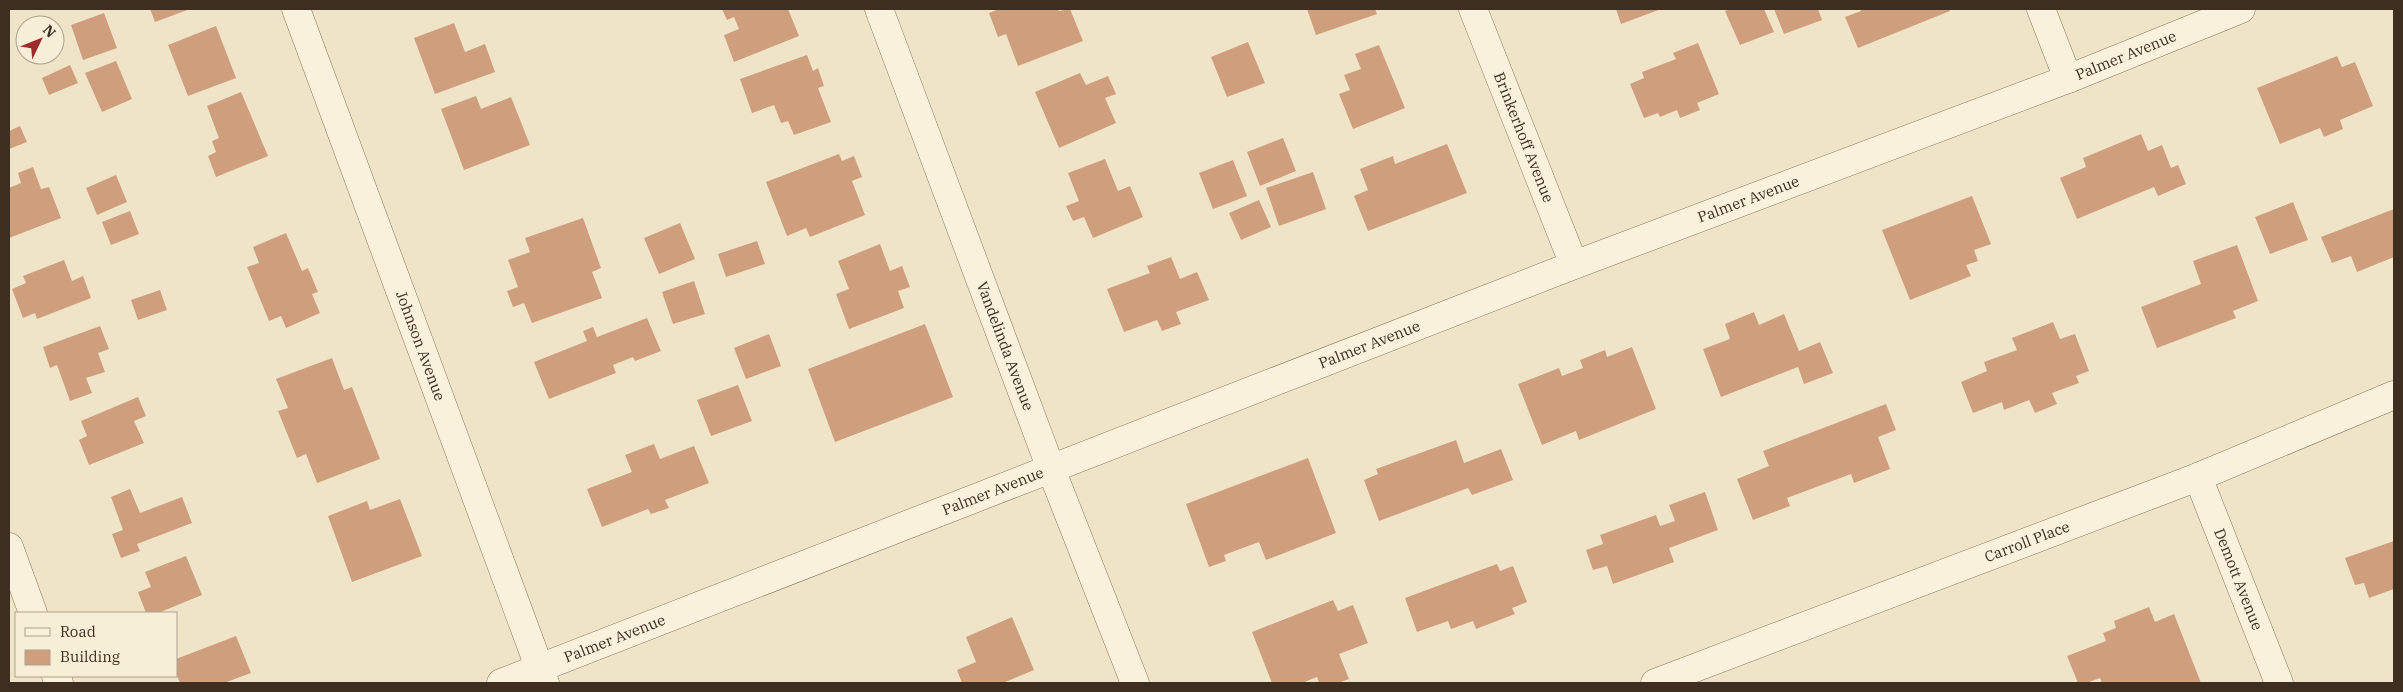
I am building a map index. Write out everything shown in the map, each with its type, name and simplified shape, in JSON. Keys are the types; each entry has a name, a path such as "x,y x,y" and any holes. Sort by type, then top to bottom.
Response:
{"street":[{"name":"Johnson Avenue","path":"296,9 542,676"},
{"name":"Vandelinda Avenue","path":"879,9 1051,469 1135,683"},
{"name":"Brinkerhoff Avenue","path":"1473,9 1574,265"},
{"path":"2040,9 2068,79"},
{"name":"Palmer Avenue","path":"501,683 542,676 1051,469 1574,265 2068,79 2241,9"},
{"name":"Carroll Place","path":"1656,683 2198,477 2394,395"},
{"name":"Demott Avenue","path":"2198,477 2279,683"},
{"path":"9,547 33,612"}],"building":[{"path":"150,9 190,9 155,22"},
{"path":"722,9 788,9 799,36 734,62 724,35 739,29 734,17 727,20"},
{"path":"999,9 1058,9 1059,11 1070,9 1083,41 1018,66 1006,34 998,37 989,13"},
{"path":"1307,9 1375,9 1377,14 1316,35"},
{"path":"1616,9 1661,9 1621,24"},
{"path":"1730,9 1764,9 1774,32 1740,45 1725,11"},
{"path":"1774,9 1818,9 1822,20 1784,34"},
{"path":"1861,9 1949,9 1950,11 1858,48 1845,17 1861,11"},
{"path":"104,13 117,48 83,60 71,25"},
{"path":"454,23 465,52 485,44 495,72 435,94 414,38"},
{"path":"216,26 236,78 188,96 168,45"},
{"path":"1248,42 1265,83 1227,97 1211,57"},
{"path":"1698,43 1719,94 1697,103 1700,110 1680,118 1677,110 1660,117 1658,113 1644,118 1630,84 1644,78 1642,72 1676,59 1673,53"},
{"path":"1379,45 1405,108 1353,129 1339,94 1350,90 1344,75 1361,69 1355,54"},
{"path":"807,55 813,71 818,68 824,86 818,88 831,122 794,135 788,121 781,123 774,105 752,113 740,79"},
{"path":"2337,56 2342,67 2355,62 2373,106 2340,120 2343,129 2324,137 2320,128 2280,144 2257,88"},
{"path":"116,61 132,99 102,112 85,73"},
{"path":"70,65 78,83 49,95 42,78"},
{"path":"1080,73 1086,85 1108,76 1116,94 1105,98 1116,123 1059,148 1035,92"},
{"path":"241,92 268,156 216,177 208,156 216,152 212,141 219,138 207,106"},
{"path":"476,96 481,109 511,97 530,145 464,170 441,109"},
{"path":"20,126 27,142 9,149 9,131"},
{"path":"2141,134 2148,151 2162,145 2171,168 2178,165 2186,184 2158,196 2154,187 2077,219 2060,178 2086,167 2083,158"},
{"path":"1283,138 1296,171 1260,186 1247,152"},
{"path":"1447,144 1467,193 1368,231 1354,196 1368,190 1360,169 1393,156 1395,164"},
{"path":"839,154 842,161 854,156 862,177 852,181 865,215 810,237 806,228 787,236 766,182"},
{"path":"1105,159 1118,191 1130,186 1143,217 1093,238 1084,217 1073,221 1066,206 1079,201 1068,173"},
{"path":"1233,160 1247,196 1213,209 1199,173"},
{"path":"33,167 41,189 49,187 61,218 9,238 9,188 21,183 18,173"},
{"path":"1313,172 1326,209 1279,226 1266,188"},
{"path":"116,175 127,202 97,215 86,188"},
{"path":"1972,196 1991,244 1974,250 1978,261 1966,265 1971,276 1910,300 1882,230"},
{"path":"1259,200 1271,227 1241,240 1229,213"},
{"path":"2293,202 2308,240 2270,254 2255,217"},
{"path":"2394,209 2394,257 2357,272 2351,256 2332,263 2321,237"},
{"path":"130,211 139,234 111,245 102,222"},
{"path":"583,218 601,268 592,272 602,298 532,323 524,303 513,307 507,291 518,287 508,260 530,252 525,238"},
{"path":"680,223 695,259 659,274 644,238"},
{"path":"286,233 302,271 308,268 318,292 312,294 320,313 286,328 281,316 269,321 247,267 259,263 253,247"},
{"path":"757,241 765,264 726,277 718,254"},
{"path":"880,244 890,271 902,266 910,287 898,291 904,308 849,329 836,294 849,289 838,261"},
{"path":"2237,245 2258,301 2233,311 2236,318 2157,348 2141,307 2201,284 2193,261"},
{"path":"1171,257 1180,279 1197,272 1209,300 1176,312 1181,324 1162,331 1157,320 1124,332 1107,289 1150,273 1147,266"},
{"path":"64,260 72,281 83,276 91,298 37,319 35,313 23,318 12,289 26,283 23,276"},
{"path":"694,281 705,314 673,324 662,292"},
{"path":"160,290 167,310 138,320 131,300"},
{"path":"1754,312 1759,325 1784,314 1799,351 1820,342 1833,373 1804,384 1798,367 1721,397 1703,349 1730,339 1725,324"},
{"path":"647,318 661,351 635,361 633,357 613,365 616,373 549,399 534,362 587,341 583,331 593,327 597,337"},
{"path":"2053,322 2060,339 2075,334 2089,371 2076,376 2079,383 2052,393 2057,404 2035,413 2029,400 2004,410 2002,402 1973,413 1961,382 1987,371 1984,362 2017,350 2012,338"},
{"path":"925,324 953,397 835,442 808,369"},
{"path":"100,326 109,349 98,353 105,372 86,378 92,393 70,401 57,365 50,368 43,347"},
{"path":"769,334 781,366 746,379 734,348"},
{"path":"1632,347 1656,409 1579,440 1576,431 1542,445 1518,384 1559,368 1562,376 1583,368 1580,360 1605,350 1607,357"},
{"path":"332,358 344,390 352,387 380,459 317,483 306,454 297,458 278,411 288,408 276,379"},
{"path":"738,385 752,421 711,436 697,400"},
{"path":"138,397 146,416 134,421 144,443 89,465 79,440 87,436 81,421"},
{"path":"1886,404 1896,430 1878,437 1890,469 1854,483 1851,474 1787,498 1790,506 1753,520 1737,479 1769,466 1763,451"},
{"path":"1456,440 1464,463 1501,449 1513,480 1472,495 1468,488 1379,521 1364,480 1378,474 1376,469"},
{"path":"654,444 660,459 694,446 709,483 665,500 669,508 651,514 648,509 602,527 587,489 632,472 625,455"},
{"path":"1308,458 1336,533 1266,560 1259,542 1224,555 1226,561 1209,567 1186,504"},
{"path":"130,489 140,513 182,497 192,523 137,544 140,551 121,558 112,534 123,530 111,497"},
{"path":"1705,492 1718,530 1669,548 1674,562 1613,584 1607,566 1593,570 1586,550 1603,544 1600,535 1656,515 1660,526 1675,521 1669,505"},
{"path":"400,499 422,556 352,582 328,516 367,501 370,510"},
{"path":"2394,541 2394,589 2369,598 2364,583 2355,585 2345,558"},
{"path":"186,556 202,595 160,612 146,612 138,592 151,587 145,572"},
{"path":"1497,564 1500,571 1513,566 1527,602 1512,608 1515,614 1476,629 1473,621 1451,629 1448,621 1417,632 1405,598"},
{"path":"1333,600 1338,611 1353,605 1368,643 1339,654 1349,679 1338,683 1319,683 1317,677 1302,683 1272,683 1252,632"},
{"path":"2149,607 2155,622 2174,614 2201,683 2102,683 2100,678 2086,683 2078,683 2067,656 2106,641 2103,633 2116,628 2114,621"},
{"path":"1012,617 1034,670 1003,683 962,683 957,670 976,662 966,637"},
{"path":"236,636 251,673 224,683 180,683 178,677 178,658"}]}
